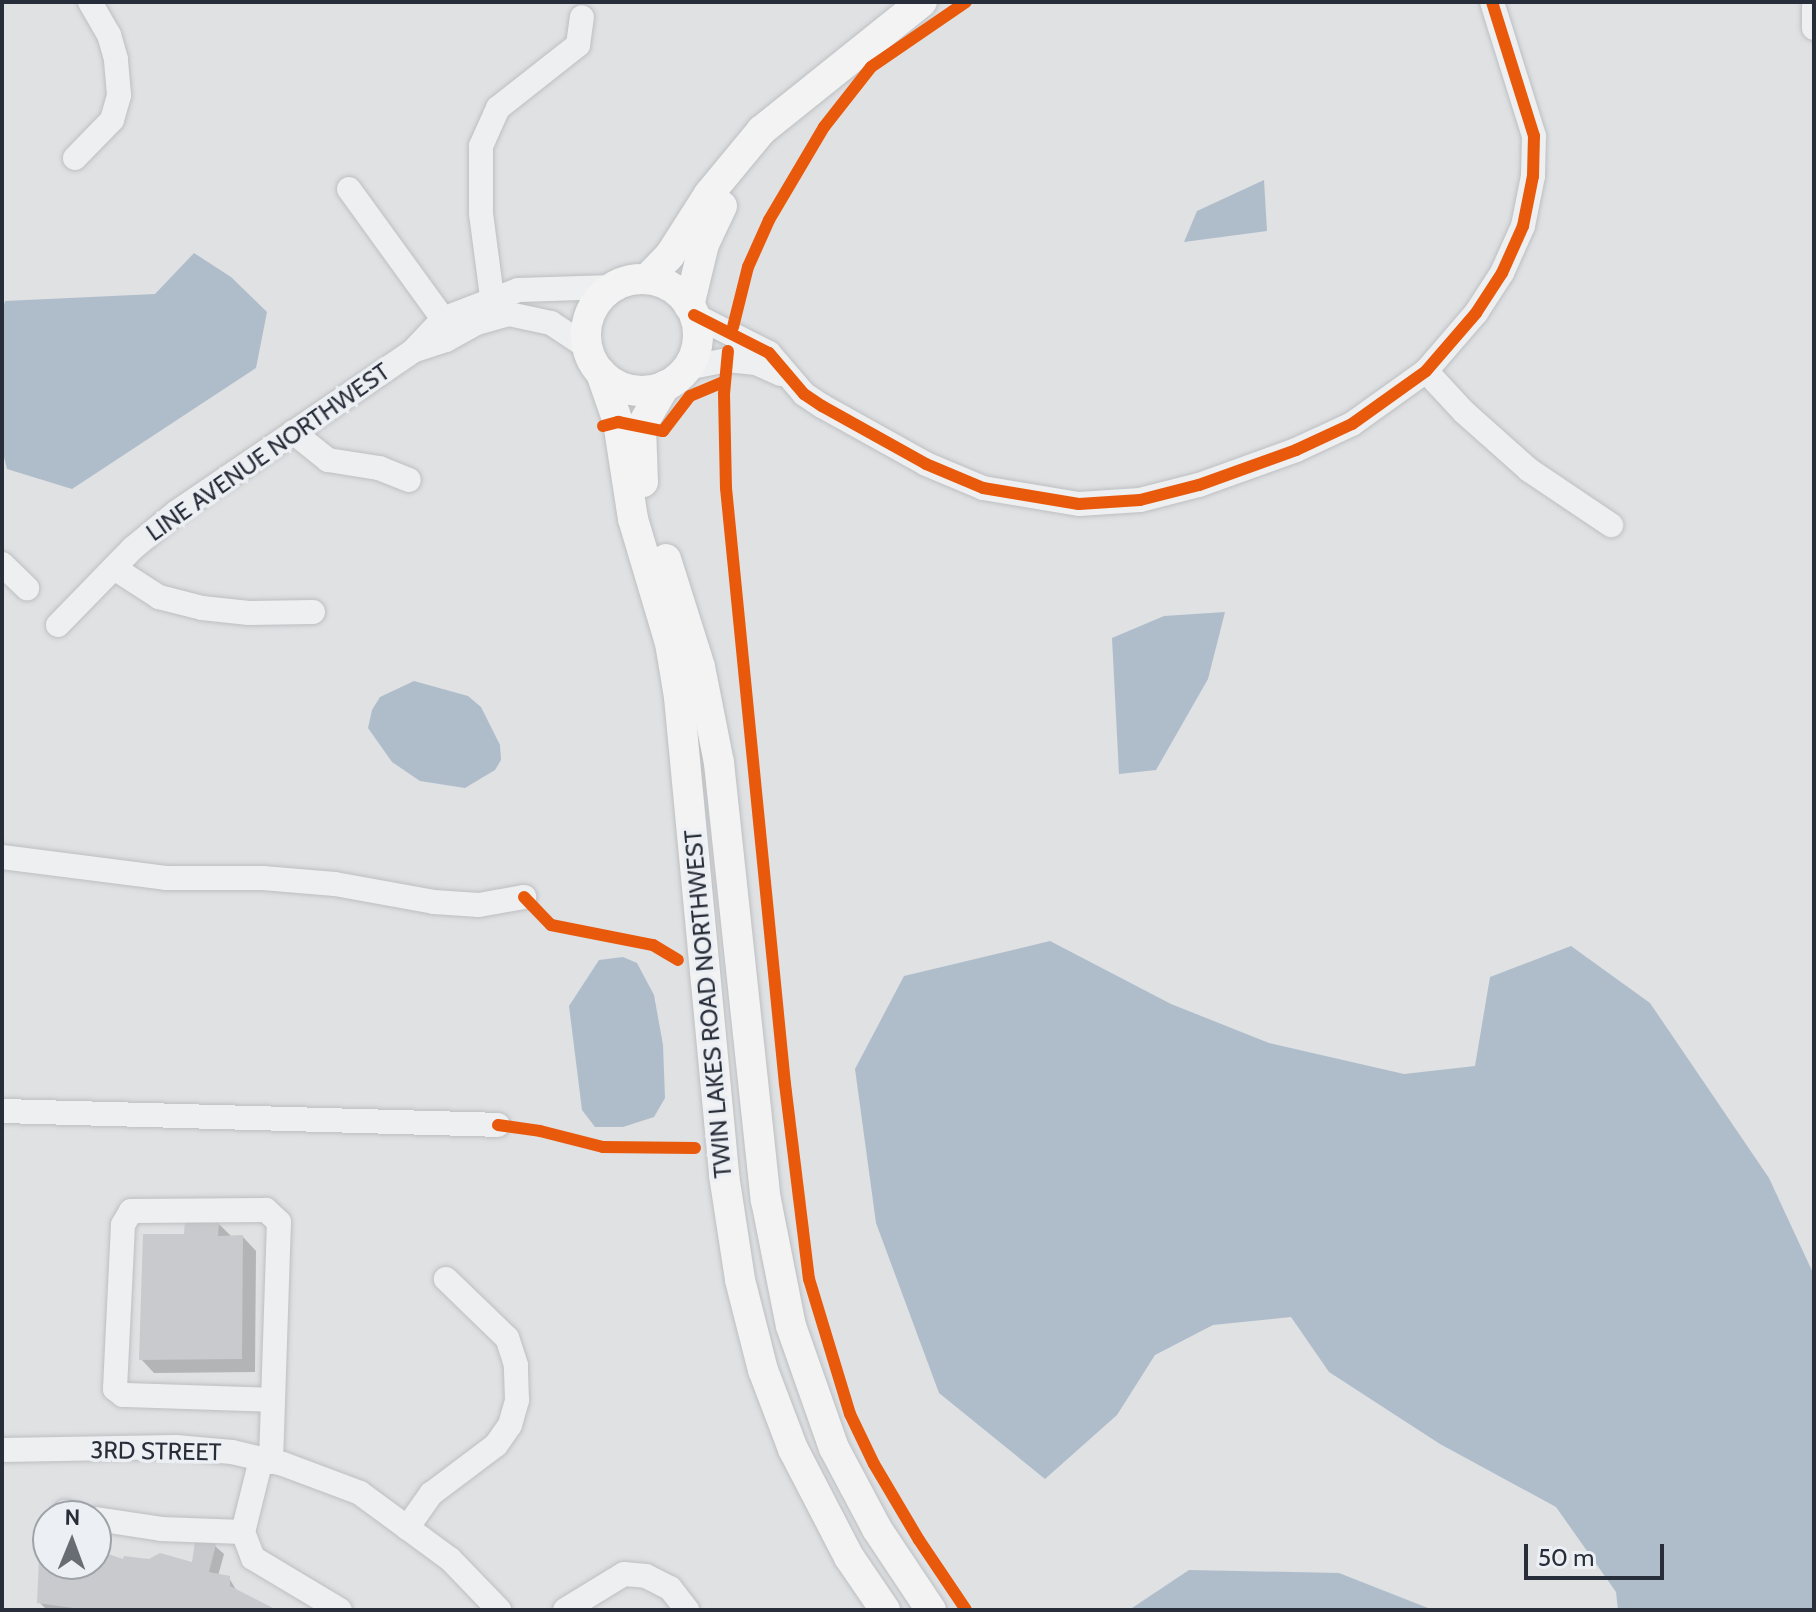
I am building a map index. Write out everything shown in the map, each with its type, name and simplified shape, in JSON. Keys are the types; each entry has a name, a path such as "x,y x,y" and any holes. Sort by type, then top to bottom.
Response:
{"main road":[{"path":"790,110 776,140 721,207 704,244 692,310 698,333 695,352 676,377 648,390 615,384 601,373 587,347 586,329 590,312 613,287 647,279 670,255 737,158 762,130 790,110 873,38 922,2"},
{"path":"647,279 671,288 692,310"},
{"name":"TWIN LAKES ROAD NORTHWEST","path":"601,373 618,422 633,519 670,643 679,697 724,1175 740,1280 763,1370 793,1449 849,1557 885,1610"},
{"name":"TWIN LAKES ROAD NORTHWEST","path":"676,377 641,427 642,481 700,667 719,763 766,1200 780,1285 803,1367 834,1448 877,1529 931,1610"}],"street":[{"path":"75,158 112,120 119,95 116,59 109,35 90,2"},
{"path":"692,310 769,353 787,376 822,406 954,477 983,488 1079,504 1140,500 1199,485 1296,450 1366,416 1426,371 1491,291 1523,226 1529,201 1534,136 1492,2"},
{"path":"1814,7 1814,28"},
{"path":"492,297 481,213 481,146 498,108 578,45 582,17"},
{"path":"349,189 443,319"},
{"name":"LINE AVENUE NORTHWEST","path":"58,625 114,568 177,512 413,351 443,319 492,297 548,287 613,287"},
{"name":"LINE AVENUE NORTHWEST","path":"413,351 446,340 477,323 509,314 551,323 587,347"},
{"path":"676,377 738,360 787,376"},
{"path":"1426,371 1464,412 1529,470 1611,525"},
{"path":"293,432 328,460 379,468 409,480"},
{"path":"2,564 27,588"},
{"path":"114,568 159,597 202,608 249,613 313,612"},
{"path":"2,857 166,878 263,878 335,884 434,902 479,905 524,897"},
{"path":"2,1111 498,1125"},
{"path":"272,1400 123,1395 115,1389 123,1225 131,1211 266,1210 279,1222 272,1400 266,1461 243,1532 253,1558 340,1610"},
{"path":"407,1528 431,1494 496,1445 510,1425 517,1400 516,1365 507,1338 446,1279"},
{"name":"3RD STREET","path":"2,1450 176,1447 232,1452 266,1461 360,1493 473,1579 499,1610"},
{"path":"112,1521 161,1529 243,1532"},
{"path":"565,1610 624,1574 646,1576 670,1588 687,1610"}],"water":[{"path":"1264,180 1267,231 1184,242 1197,211"},
{"path":"194,253 231,277 267,312 256,368 72,489 7,469 2,449 2,313 5,301 155,294"},
{"path":"1225,612 1208,679 1156,770 1119,774 1112,638 1164,616"},
{"path":"414,681 468,696 481,707 500,745 501,760 495,770 465,788 420,781 392,762 368,728 372,710 380,697"},
{"path":"1050,941 1171,1004 1269,1043 1404,1074 1475,1066 1490,977 1571,946 1650,1003 1769,1178 1814,1275 1814,1610 1618,1610 1616,1592 1556,1507 1440,1444 1329,1372 1291,1317 1213,1325 1155,1355 1117,1415 1045,1479 939,1393 876,1223 855,1069 904,976"},
{"path":"623,957 637,963 654,995 663,1045 665,1098 654,1117 623,1127 595,1127 582,1110 569,1006 599,960"},
{"path":"1189,1570 1339,1573 1433,1610 1129,1610"}],"building":[{"path":"185,1219 219,1221 218,1236 243,1235 242,1359 139,1360 143,1234 184,1234"},
{"path":"195,1541 216,1544 209,1572 230,1576 230,1586 277,1610 88,1610 37,1603 38,1580 112,1580 112,1555 123,1559 124,1556 149,1559 160,1553 192,1562"}],"cycle path":[{"path":"733,327 748,267 769,220 824,127 871,67 966,2"},
{"path":"694,315 769,353 804,394 822,406 926,464 983,488 1079,504 1140,500 1199,485 1296,450 1352,424 1426,371 1476,313 1502,273 1523,226 1533,176 1534,136 1492,2"},
{"path":"728,351 724,394 726,488 785,1084 809,1279 850,1414 874,1464 919,1540 966,1610"},
{"path":"603,426 618,422 663,431 690,396 725,381"},
{"path":"524,897 551,925 653,945 678,960"},
{"path":"498,1125 540,1131 603,1147 695,1148"}]}
